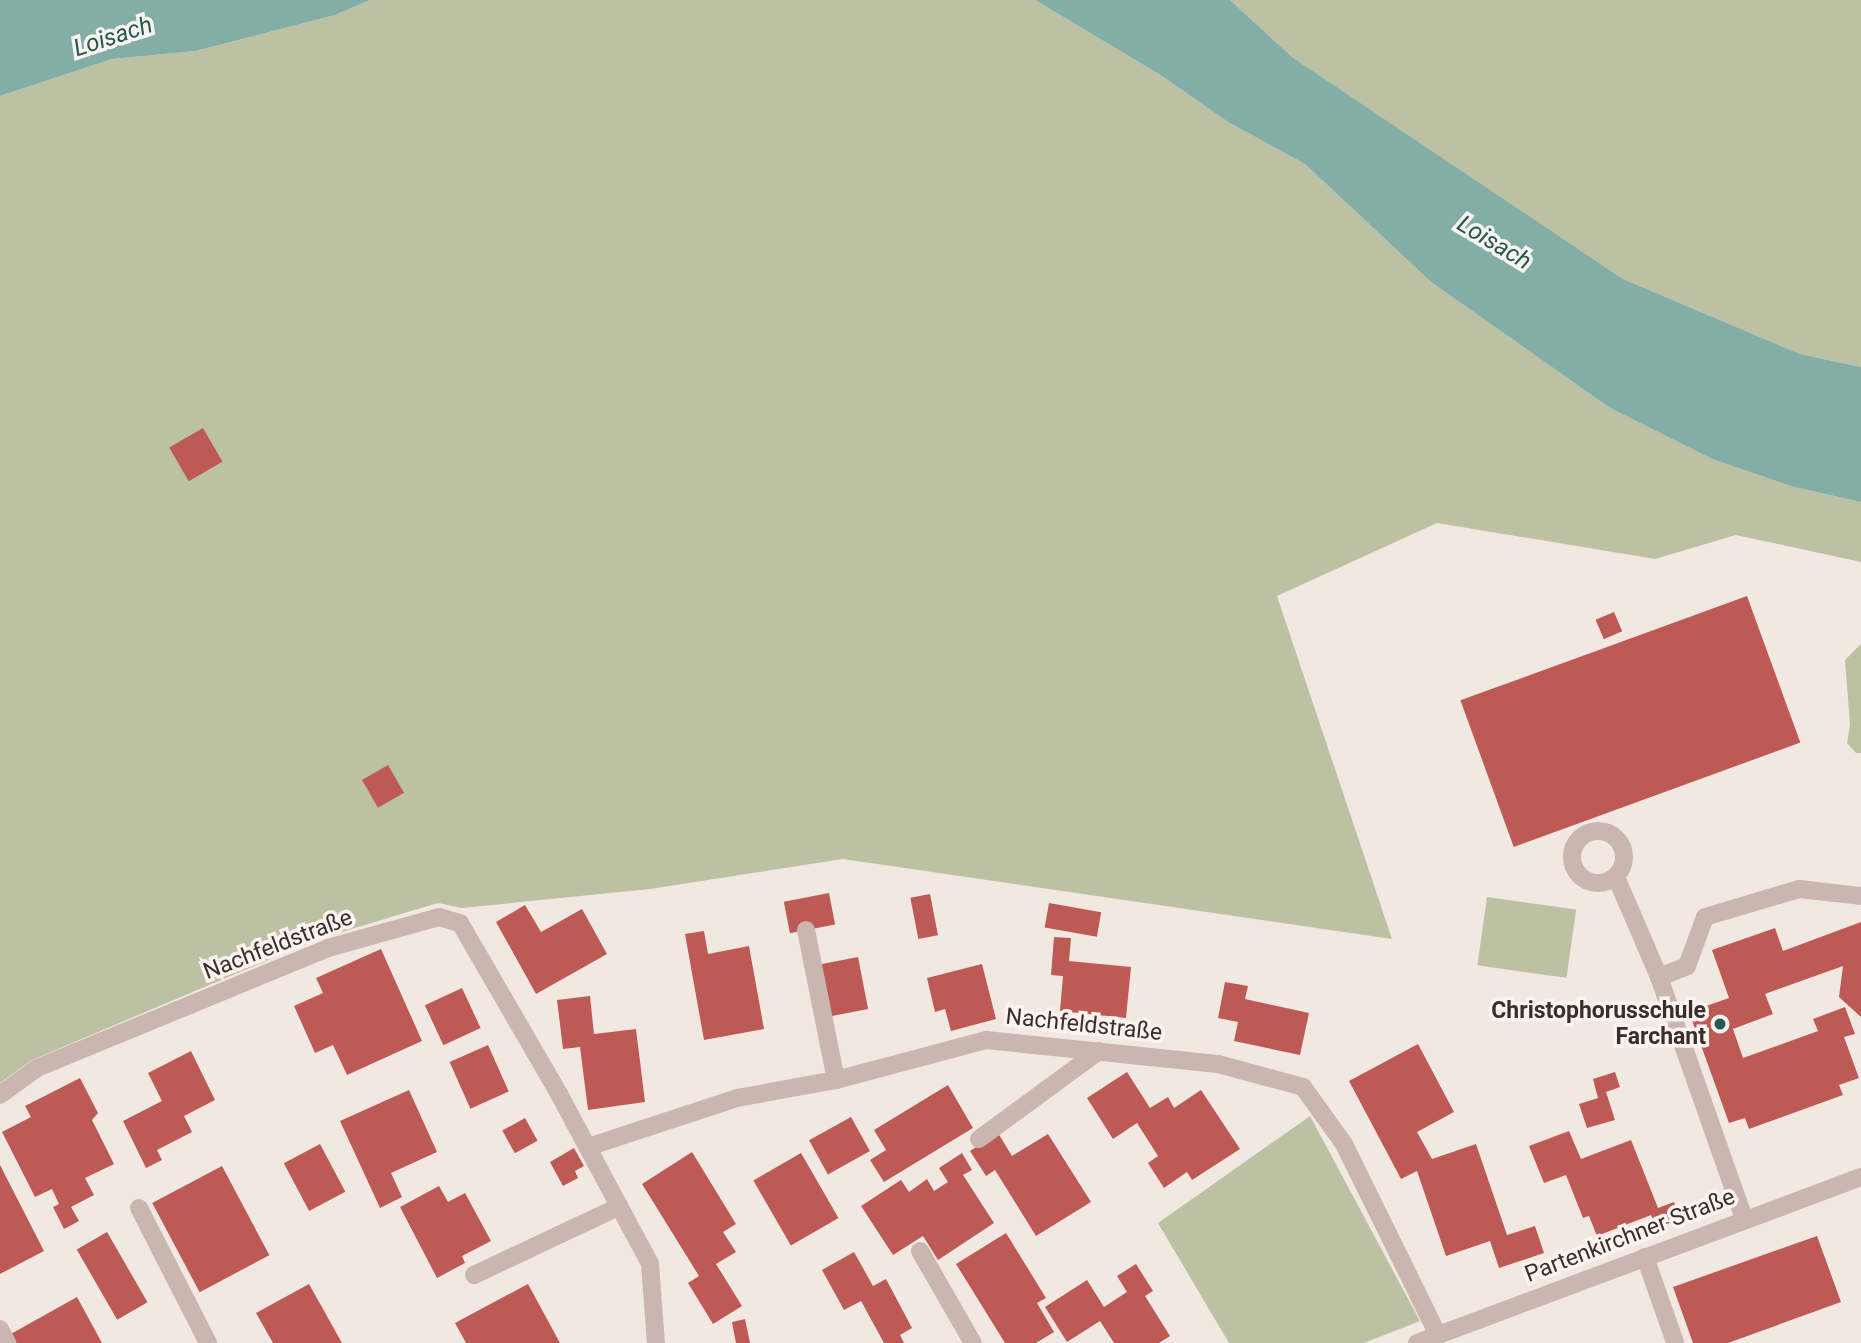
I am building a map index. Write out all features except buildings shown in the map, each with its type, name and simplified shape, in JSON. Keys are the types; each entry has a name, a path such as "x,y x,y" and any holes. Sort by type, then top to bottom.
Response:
{"street":[{"path":"1616,877 1659,977 1744,1219"},
{"path":"1659,977 1687,966 1705,917 1799,889 1861,896"},
{"name":"Nachfeldstraße","path":"0,1095 37,1069 328,947 439,917 460,923 588,1147 650,1264 656,1343"},
{"path":"806,930 836,1080"},
{"name":"Nachfeldstraße","path":"588,1147 737,1097 836,1080 986,1040 1218,1064 1303,1087 1344,1144 1438,1335"},
{"path":"979,1139 1099,1052"},
{"name":"Partenkirchner Straße","path":"1417,1343 1861,1177"},
{"path":"474,1275 618,1207"},
{"path":"139,1208 208,1343"},
{"path":"920,1251 973,1343"},
{"path":"1645,1257 1675,1342"},
{"path":"0,1329 7,1343"}],"green space":[{"path":"370,0 1035,0 1162,76 1228,122 1305,164 1431,282 1610,408 1712,459 1794,487 1861,502 1861,562 1736,535 1655,559 1437,523 1277,596 1392,939 843,859 650,889 462,908 438,903 318,939 32,1060 0,1083 0,96 112,59 196,51 335,15"},
{"path":"1230,0 1861,0 1861,367 1800,354 1623,279 1292,57"},
{"path":"1861,644 1861,753 1856,753 1847,743 1850,725 1845,660"},
{"path":"1487,897 1576,910 1567,978 1477,965"},
{"path":"1310,1116 1420,1321 1364,1343 1229,1343 1158,1223"}],"water":[{"name":"Loisach","path":"0,0 370,0 335,15 196,51 112,59 0,96"},
{"name":"Loisach","path":"1035,0 1230,0 1292,57 1623,279 1800,354 1861,367 1861,502 1794,487 1712,459 1610,408 1431,282 1305,164 1228,122 1162,76"}],"place":[{"name":"Christophorusschule Farchant","path":"1720,1024"}]}
